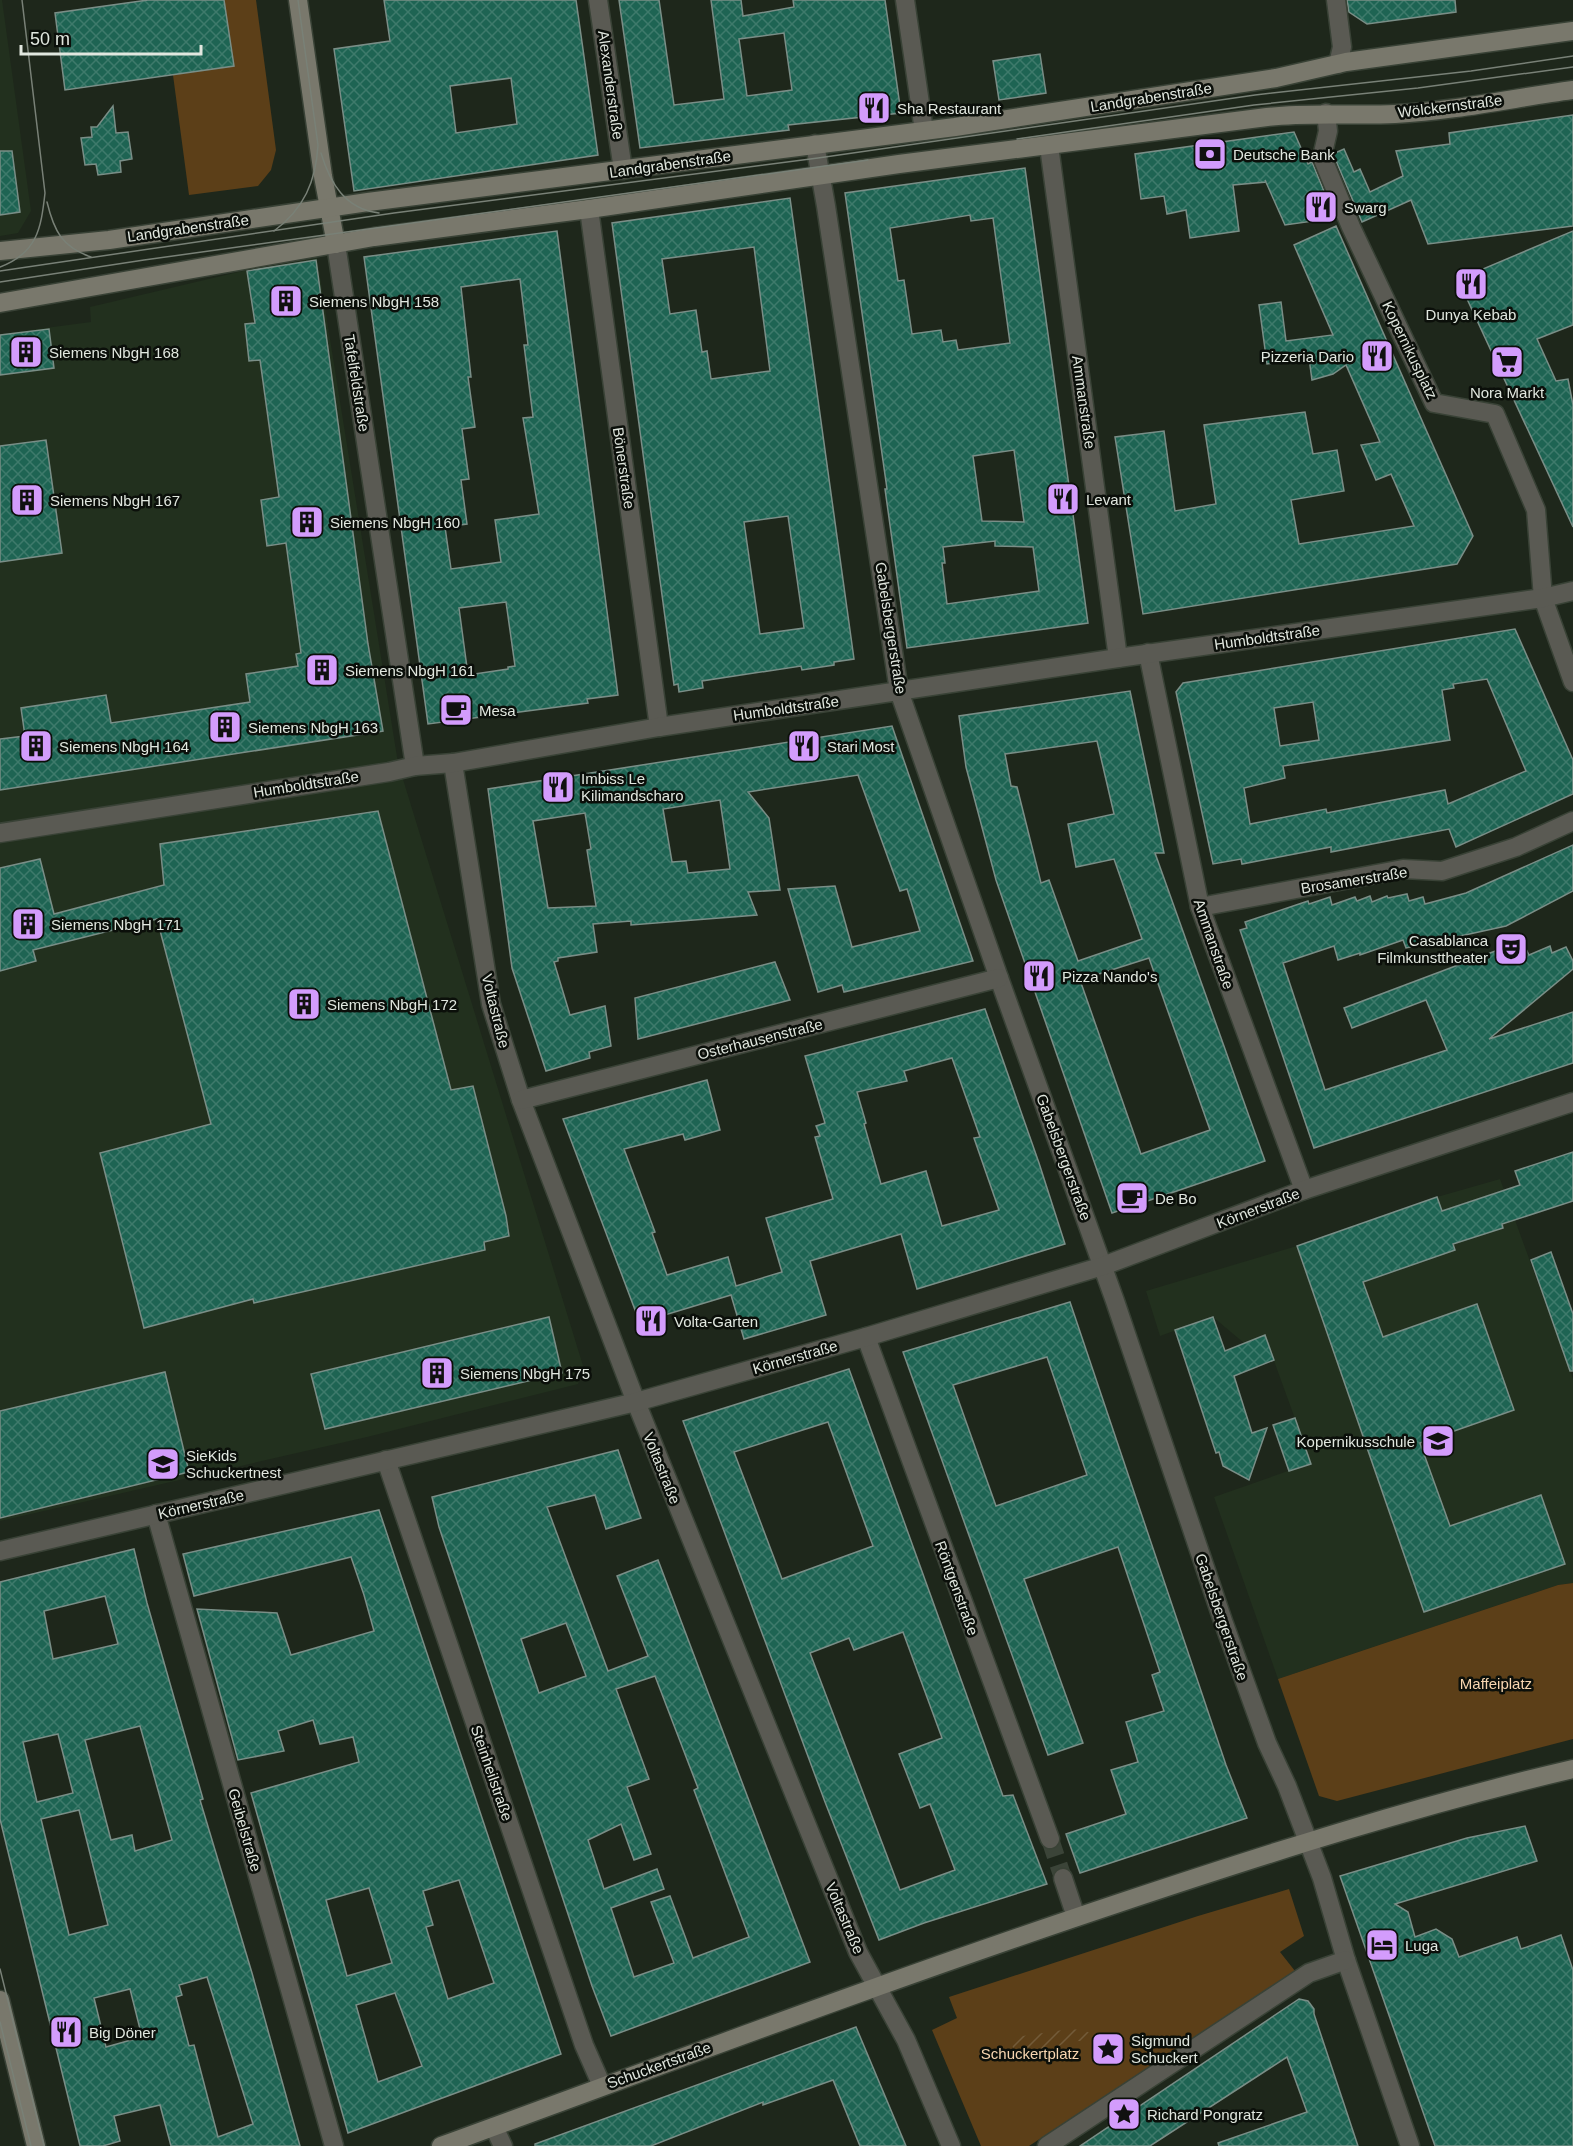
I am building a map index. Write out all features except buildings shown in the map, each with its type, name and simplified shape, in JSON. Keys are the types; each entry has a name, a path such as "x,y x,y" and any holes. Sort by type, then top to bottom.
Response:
{"main road":[{"name":"Tafelfeldstraße","path":"298,0 328,208 336,244"},
{"path":"1338,64 1573,31"},
{"name":"Landgrabenstraße","path":"0,251 109,240 328,208 924,131 1276,78 1338,64"},
{"name":"Wölckernstraße","path":"1326,113 1395,114 1573,90"},
{"path":"0,303 393,234 1230,121 1326,113"},
{"path":"877,1986 1076,1917 1308,1841 1462,1797 1573,1769"},
{"name":"Schuckertstraße","path":"441,2146 877,1986"},
{"path":"0,2000 36,2146"}],"street":[{"name":"Alexanderstraße","path":"598,0 623,170"},
{"path":"905,0 924,131"},
{"path":"1336,0 1341,47 1338,64"},
{"name":"Kopernikusplatz","path":"1326,113 1328,131 1322,157 1351,227 1434,403 1495,414 1536,510 1543,598 1573,682"},
{"name":"Gabelsbergerstraße","path":"815,144 899,691 1103,1266 1223,1621 1267,1743 1322,1878 1346,1960 1410,2146"},
{"name":"Ammanstraße","path":"1049,146 1118,658"},
{"name":"Bönerstraße","path":"589,209 659,727"},
{"name":"Tafelfeldstraße","path":"336,244 415,766"},
{"name":"Humboldtstraße","path":"0,833 415,766 453,764 659,727 1148,653 1543,598 1573,591"},
{"name":"Ammanstraße","path":"1148,653 1200,907 1304,1190"},
{"name":"Voltastraße","path":"453,764 491,1004 521,1100 636,1402 858,1952 906,2040 951,2146"},
{"name":"Brosamerstraße","path":"1200,907 1403,869 1442,872 1516,847 1573,821"},
{"name":"Osterhausenstraße","path":"521,1100 999,978"},
{"name":"Körnerstraße","path":"0,1551 636,1402 866,1337 1103,1266 1304,1190 1573,1102"},
{"name":"Röntgenstraße","path":"866,1337 1050,1839"},
{"name":"Steinheilstraße","path":"386,1460 580,2034 602,2086"},
{"name":"Geibelstraße","path":"156,1515 334,2146"},
{"path":"1063,1878 1076,1917"},
{"path":"1047,2146 1309,1973 1346,1960"},
{"path":"494,2127 503,2146"}],"shaded area":[{"path":"0,0 2,0 31,211 18,233 0,236"},
{"path":"317,258 398,763 584,1369 578,1384 367,1437 0,1521 0,334 91,322 90,307 247,270"},
{"name":"Kopernikusschule","path":"1500,1179 1573,1379 1573,1583 1558,1585 1278,1679 1214,1497 1311,1463 1265,1336 1244,1343 1213,1317 1160,1336 1146,1291 1297,1246 1437,1197"}],"green space":[{"path":"224,0 256,0 276,150 271,170 258,186 189,195 173,75 233,66"},
{"name":"Maffeiplatz","path":"1573,1583 1573,1739 1337,1801 1319,1796 1278,1679 1558,1585"},
{"name":"Schuckertplatz","path":"1289,1889 1304,1936 1280,1952 1295,1971 1029,2146 981,2146 932,2030 957,2018 949,1997 1198,1916"},
{"path":"1070,2029 1093,2034 1090,2043 1066,2042 1047,2053 1025,2049 1015,2052 1009,2038"}],"tunnel":[{"path":"1050,1839 1063,1878"}],"tram line":[{"path":"0,267 22,255 35,238 39,229 45,193 22,0"},
{"path":"274,231 301,204 311,182 317,158 318,145 298,0"},
{"path":"0,271 394,213 818,158 1255,95 1471,71 1573,56"},
{"path":"1017,139 1254,105 1418,88 1573,67"},
{"path":"321,153 329,174 341,193 357,206 379,213"},
{"path":"0,282 868,160"},
{"path":"47,202 56,230 61,237 73,248 91,257"},
{"path":"0,1969 44,2146"},
{"path":"0,2022 31,2146"}],"place":[{"name":"Sha Restaurant","path":"874,108"},
{"name":"Deutsche Bank","path":"1210,154"},
{"name":"Swarg","path":"1321,207"},
{"name":"Dunya Kebab","path":"1471,284"},
{"name":"Siemens NbgH 158","path":"286,301"},
{"name":"Siemens NbgH 168","path":"26,352"},
{"name":"Pizzeria Dario","path":"1377,356"},
{"name":"Nora Markt","path":"1507,362"},
{"name":"Levant","path":"1063,499"},
{"name":"Siemens NbgH 167","path":"27,500"},
{"name":"Siemens NbgH 160","path":"307,522"},
{"name":"Siemens NbgH 161","path":"322,670"},
{"name":"Mesa","path":"456,710"},
{"name":"Siemens NbgH 163","path":"225,727"},
{"name":"Siemens NbgH 164","path":"36,746"},
{"name":"Stari Most","path":"804,746"},
{"name":"Imbiss Le Kilimandscharo","path":"558,787"},
{"name":"Siemens NbgH 171","path":"28,924"},
{"name":"Casablanca Filmkunsttheater","path":"1511,949"},
{"name":"Pizza Nando's","path":"1039,976"},
{"name":"Siemens NbgH 172","path":"304,1004"},
{"name":"De Bo","path":"1132,1198"},
{"name":"Volta-Garten","path":"651,1321"},
{"name":"Siemens NbgH 175","path":"437,1373"},
{"name":"Kopernikusschule","path":"1438,1441"},
{"name":"SieKids Schuckertnest","path":"163,1464"},
{"name":"Luga","path":"1382,1945"},
{"name":"Big Döner","path":"66,2032"},
{"name":"Sigmund Schuckert","path":"1108,2049"},
{"name":"Richard Pongratz","path":"1124,2114"}]}
